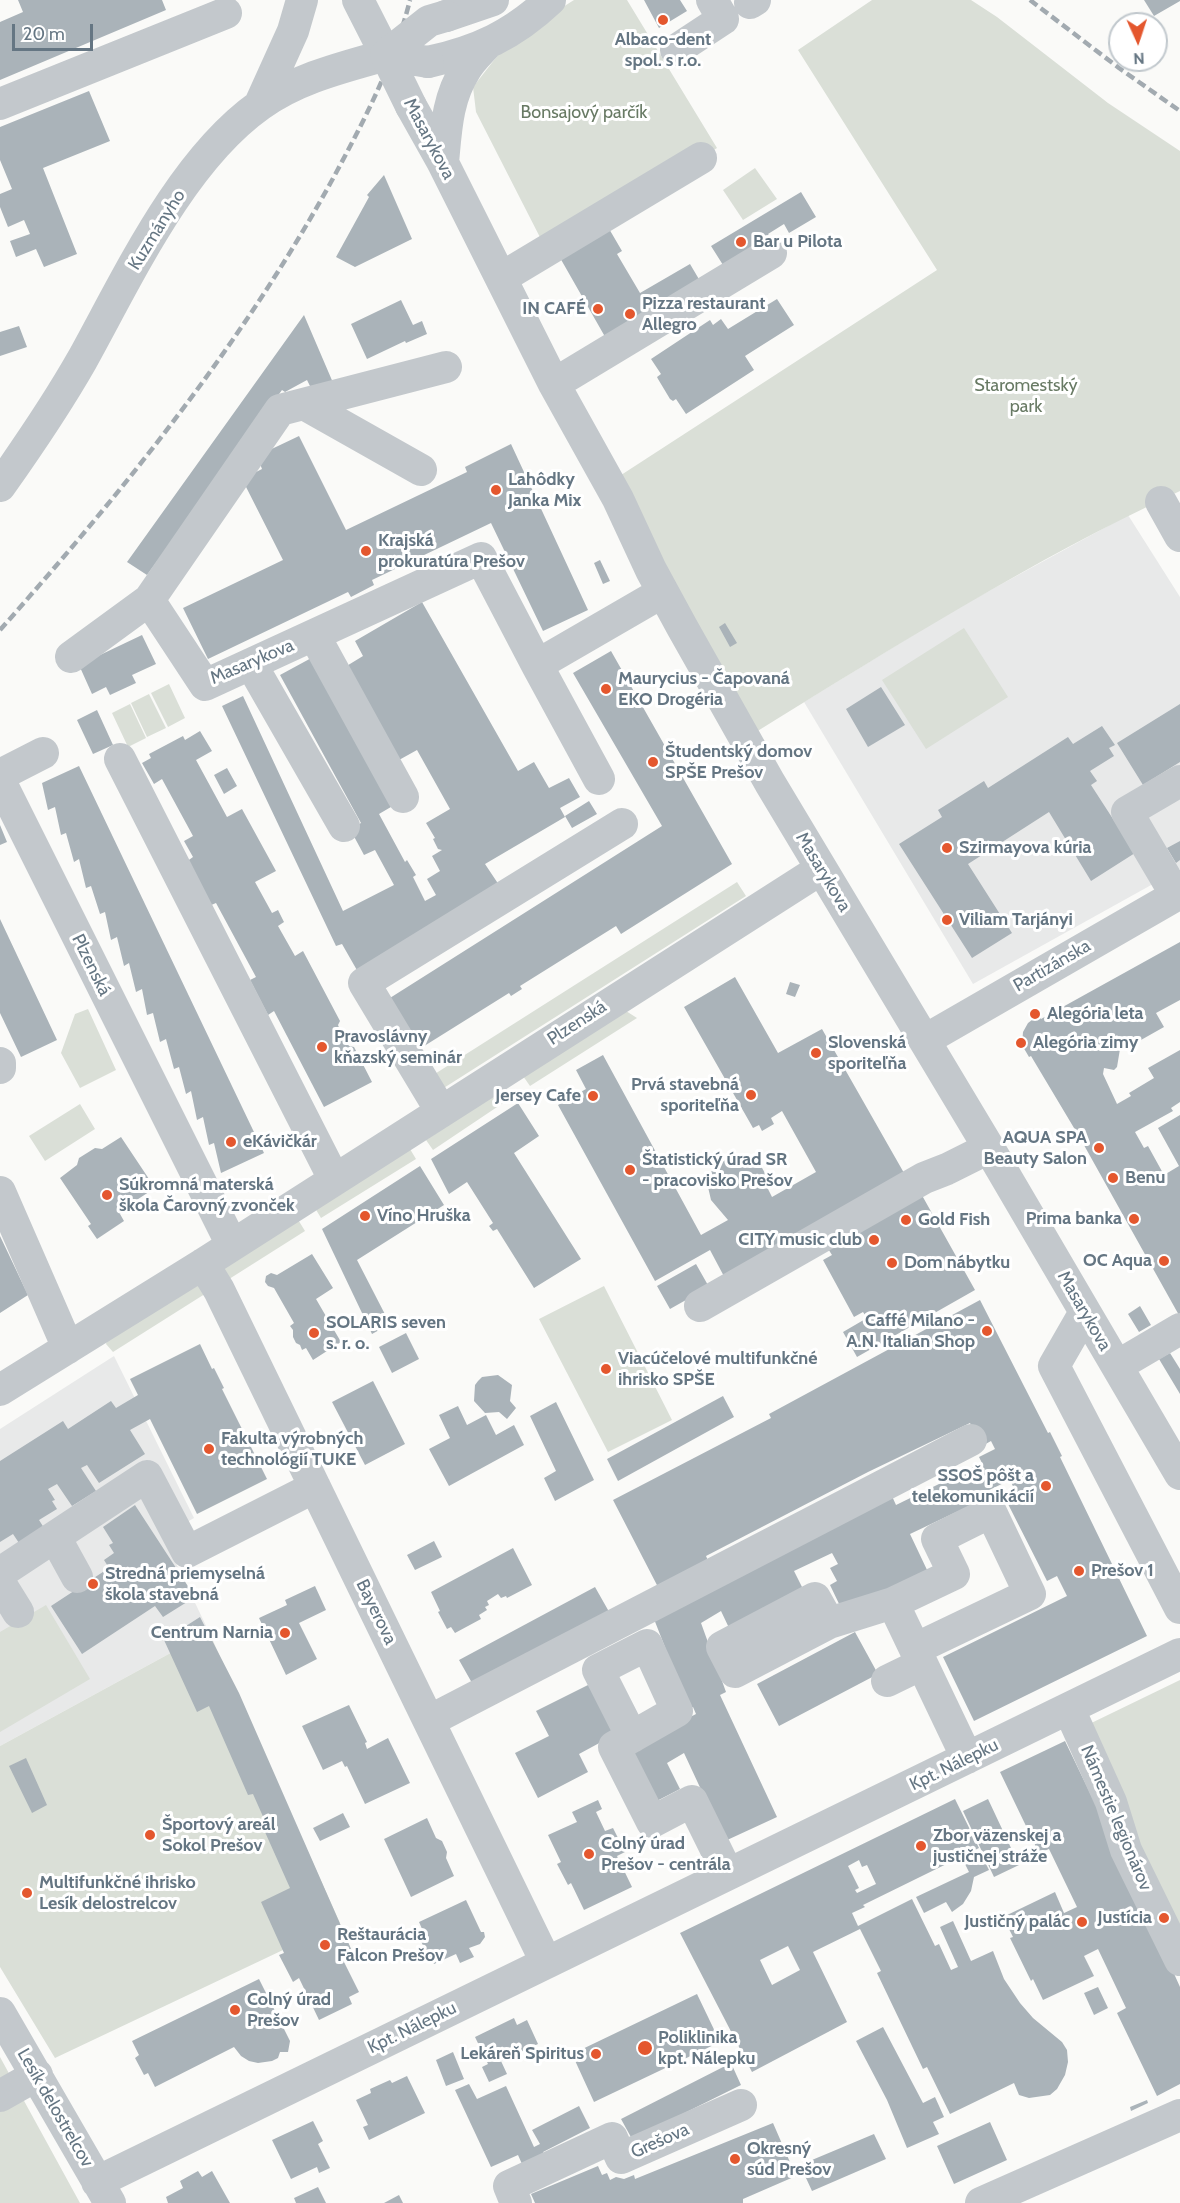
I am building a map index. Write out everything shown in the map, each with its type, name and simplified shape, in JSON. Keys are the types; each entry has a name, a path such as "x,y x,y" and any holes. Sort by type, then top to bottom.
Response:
{"street":[{"path":"260,104 293,31 302,0"},
{"name":"Masarykova","path":"358,0 554,384 618,498 663,592 770,783 1178,1466"},
{"path":"386,55 429,21 493,0"},
{"path":"386,55 428,62 487,44 518,28 550,0"},
{"path":"676,50 723,19 712,0"},
{"path":"0,104 226,13"},
{"path":"443,163 448,114 456,87 467,67 487,44"},
{"name":"Kuzmányho","path":"0,486 36,435 80,363 136,263 177,196 207,156 260,104 295,85 340,68 386,55"},
{"path":"501,278 701,158"},
{"path":"554,384 771,253"},
{"path":"71,657 149,600 280,410 446,367"},
{"path":"304,404 421,470"},
{"path":"1161,502 1180,536"},
{"name":"Masarykova","path":"149,600 206,685 481,558 537,665"},
{"path":"599,779 537,665 663,592"},
{"path":"314,635 403,797"},
{"path":"251,664 344,826"},
{"path":"0,775 43,753"},
{"path":"120,759 334,1179"},
{"name":"Plzenská","path":"0,781 232,1245"},
{"path":"1178,894 1127,812 1180,781"},
{"path":"441,1111 364,983 622,824"},
{"name":"Plzenská","path":"0,1390 203,1264 821,868"},
{"name":"Partizánska","path":"925,1040 1178,894"},
{"path":"0,1063 0,1068"},
{"path":"700,1306 924,1178 989,1148"},
{"path":"2,1201 68,1348"},
{"name":"Bayerova","path":"203,1264 219,1290 546,1962"},
{"path":"1085,1312 1054,1366 1180,1608"},
{"path":"1117,1366 1180,1329"},
{"path":"429,1721 764,1537 919,1458 971,1440"},
{"path":"0,1573 147,1476 187,1552 315,1487"},
{"path":"829,1623 893,1603 954,1574 937,1539 991,1512 1030,1594 918,1657 887,1681"},
{"path":"55,1537 77,1576"},
{"path":"0,1583 18,1612"},
{"path":"893,1603 967,1758"},
{"name":"Kpt. Nálepku","path":"104,2192 546,1962 1180,1654"},
{"name":"Námestie legionárov","path":"1070,1708 1111,1802 1126,1850 1180,1960"},
{"path":"632,1737 614,1747 652,1822 692,1802 728,1874"},
{"name":"Lesík delostrelcov","path":"0,2013 104,2192"},
{"path":"0,2096 37,2075"},
{"name":"Grešova","path":"516,2203 509,2186 612,2138 621,2158 741,2106"},
{"path":"981,2203 1180,2115"},
{"path":"1020,2203 1045,2175"}],"shaded area":[{"path":"1128,515 1180,597 1180,869 973,984 804,702 954,610"},
{"name":"Stredná priemyselná škola stavebná","path":"114,1356 194,1518 163,1536 209,1632 0,1746 0,1429"}],"green space":[{"name":"Bonsajový parčík","path":"574,0 627,0 717,148 547,251 476,112 473,87 509,41"},
{"name":"Staromestský park","path":"872,0 971,0 997,17 1108,103 1180,151 1180,491 1017,575 756,732 618,477 937,270 798,50"},
{"path":"755,168 777,199 743,220 723,190"},
{"path":"964,628 1008,697 926,749 882,680"},
{"path":"169,684 185,718 168,727 151,693"},
{"path":"149,694 166,728 147,737 131,703"},
{"path":"130,704 146,738 128,747 112,713"},
{"path":"737,882 746,896 439,1091 430,1077"},
{"path":"88,1009 116,1070 80,1088 61,1053 75,1014"},
{"path":"626,1011 637,1018 530,1086 523,1076"},
{"path":"505,1087 512,1097 433,1150 426,1140"},
{"path":"80,1104 95,1129 45,1161 29,1136"},
{"path":"410,1149 416,1159 321,1218 315,1208"},
{"path":"297,1218 305,1231 226,1281 224,1270 229,1261"},
{"path":"189,1286 200,1286 208,1292 113,1352 106,1344 108,1338"},
{"name":"Viacúčelové multifunkčné ihrisko SPŠE","path":"604,1286 672,1420 608,1452 539,1319"},
{"path":"46,1605 90,1679 0,1732 0,1632"},
{"name":"Športový areál Sokol Prešov","path":"209,1632 340,1923 55,2058 0,1967 0,1746"},
{"path":"1180,1680 1180,1959 1079,1729"},
{"path":"0,2057 80,2203 0,2203"}],"building":[{"path":"18,0 162,0 166,10 0,80 0,22 23,12"},
{"name":"Albaco-dent spol. s r.o.","path":"644,0 680,0 687,11 659,28"},
{"path":"1144,0 1180,0 1161,12 1152,12"},
{"path":"89,91 110,141 43,168 77,254 44,267 36,249 16,257 10,241 30,234 24,220 8,227 0,207 0,194 12,189 0,160 0,127"},
{"path":"384,175 412,239 355,267 336,257 369,197 367,195"},
{"path":"801,192 816,217 789,233 784,224 768,234 771,238 723,265 711,246"},
{"path":"608,227 622,251 617,254 640,293 690,264 703,286 608,342 559,256"},
{"path":"777,299 794,325 745,356 754,370 686,414 676,399 673,401 670,399 657,377 661,374 651,359 710,320 713,325 721,319 728,329"},
{"path":"401,300 413,325 422,321 427,334 406,343 405,341 367,359 351,324"},
{"path":"304,315 334,385 314,394 307,380 285,392 282,390 147,575 127,562"},
{"path":"19,326 27,347 0,356 0,332"},
{"path":"299,436 346,530 467,472 465,467 511,444 588,610 543,631 491,523 372,580 374,585 351,597 348,592 208,659 183,608 283,560 242,479 262,469 257,456"},
{"path":"600,560 610,581 603,584 594,563"},
{"path":"422,602 518,771 534,762 549,788 569,778 580,797 560,808 565,817 485,864 499,885 358,972 342,944 336,946 222,706 243,696 343,911 394,885 375,850 364,855 350,829 361,823 280,675 315,656 396,804 379,814 405,862 407,860 416,875 413,877 425,901 436,895 427,879 440,871 432,856 442,850 438,849 433,839 435,838 426,823 450,809 417,750 399,760 345,667 363,656 355,641"},
{"path":"725,623 737,643 730,647 719,627"},
{"path":"142,635 156,664 132,675 136,683 110,695 106,687 92,694 79,665"},
{"path":"611,651 732,864 621,934 616,926 520,986 522,989 511,996 509,993 413,1053 382,1003 662,826 573,673"},
{"path":"881,687 905,725 868,747 846,709"},
{"path":"1180,704 1180,762 1143,785 1117,743"},
{"path":"97,710 113,745 93,754 77,720"},
{"name":"Szirmayova kúria","path":"1102,726 1115,745 1109,748 1114,756 1090,771 1097,781 1091,785 1135,853 1091,881 1049,812 968,864 1012,933 972,958 899,844 942,817 938,810 984,781 988,788 1068,737 1073,744"},
{"path":"200,731 212,751 196,760 227,817 242,809 276,871 255,882 272,913 278,910 284,922 278,926 295,956 303,951 340,1021 338,1025 340,1030 345,1031 348,1037 346,1041 349,1046 354,1047 372,1082 324,1107 274,1011 268,1015 250,980 256,977 216,903 209,906 186,862 193,857 184,841 193,836 162,779 154,784 142,763 151,758 149,754 183,736 185,740"},
{"path":"79,766 264,1153 221,1173 214,1143 209,1145 203,1117 197,1120 191,1091 186,1094 179,1067 174,1069 166,1039 160,1042 153,1013 147,1015 142,989 136,992 129,963 124,966 117,937 111,940 105,912 100,914 91,886 86,888 79,859 74,862 66,833 61,835 55,807 48,810 42,783"},
{"path":"227,768 237,786 224,794 214,775"},
{"path":"589,801 597,814 572,828 565,816"},
{"path":"0,825 7,842 0,845"},
{"path":"1180,841 1180,860 1176,863 1167,848"},
{"path":"0,919 57,1040 21,1057 0,1013"},
{"path":"1180,942 1180,1000 1156,1013 1164,1027 1125,1049 1117,1035 1111,1045 1120,1049 1117,1067 1114,1070 1104,1068 1103,1074 1117,1104 1131,1096 1129,1093 1154,1078 1148,1068 1180,1050 1180,1102 1171,1108 1173,1111 1135,1132 1144,1148 1148,1146 1164,1175 1179,1166 1158,1128 1180,1115 1180,1317 1080,1138 1031,1056 1029,1057 1022,1045 1023,1032 1028,1023 1036,1017 1039,1016 1041,1019"},
{"path":"735,977 778,1053 822,1029 908,1180 727,1282 710,1250 655,1281 558,1105 586,1089 576,1070 603,1055 701,1235 728,1220 711,1200 708,1187 711,1172 727,1159 738,1156 753,1160 761,1166 767,1177 768,1189 772,1197 816,1172 782,1111 771,1118 774,1124 762,1131 759,1125 753,1128 684,1007"},
{"path":"790,982 800,985 795,997 786,994"},
{"path":"518,1103 539,1136 514,1153 581,1259 534,1288 497,1229 493,1231 489,1226 493,1223 467,1182 449,1194 431,1159"},
{"name":"Súkromná materská škola Čarovný zvonček","path":"121,1137 155,1188 120,1214 124,1221 97,1239 88,1226 91,1224 60,1178 77,1165 79,1158 95,1148 102,1149"},
{"path":"420,1166 444,1205 357,1260 390,1324 372,1334 322,1229"},
{"name":"Dom nábytku","path":"919,1190 975,1290 857,1357 843,1332 867,1318 863,1312 854,1317 823,1260 832,1255 825,1244"},
{"path":"0,1236 28,1295 0,1313"},
{"path":"312,1254 333,1288 316,1299 341,1342 313,1360 306,1348 302,1350 296,1343 290,1326 294,1323 274,1288 265,1282 266,1276 271,1273 277,1275"},
{"path":"696,1264 709,1287 670,1309 657,1286"},
{"path":"980,1300 1062,1456 1060,1457 1147,1636 974,1721 943,1657 1067,1596 1057,1576 1047,1581 1008,1504 1019,1499 1010,1480 985,1492 988,1497 910,1534 928,1572 842,1610 830,1585 837,1581 830,1568 838,1564 832,1553 794,1571 804,1591 730,1630 721,1611 701,1623 726,1692 720,1695 777,1817 725,1841 684,1753 667,1763 680,1789 649,1805 623,1752 696,1714 693,1707 689,1709 654,1619 891,1494 896,1505 982,1463 979,1457 995,1449 991,1441 982,1446 970,1423 868,1472 706,1556 709,1563 659,1589 613,1500 771,1418 769,1414"},
{"path":"1140,1306 1151,1325 1139,1332 1128,1314"},
{"path":"406,1333 419,1359 392,1373 379,1347"},
{"path":"200,1344 224,1388 222,1389 267,1479 197,1514 150,1419 130,1430 145,1454 99,1483 87,1465 81,1468 96,1491 72,1506 57,1484 48,1489 55,1500 52,1501 57,1509 39,1520 46,1531 21,1546 13,1534 0,1542 0,1461 63,1421 68,1429 111,1401 116,1408 138,1395 130,1379"},
{"path":"1170,1353 1180,1369 1180,1394 1159,1359"},
{"path":"498,1375 512,1385 510,1401 516,1408 507,1419 499,1412 485,1413 474,1401 475,1385 478,1381 482,1377"},
{"path":"373,1381 405,1444 365,1465 332,1402"},
{"path":"723,1396 734,1417 618,1481 607,1459"},
{"path":"556,1402 594,1480 555,1501 544,1478 556,1471 530,1416"},
{"path":"458,1406 467,1425 486,1415 496,1435 514,1425 524,1445 449,1486 429,1449 450,1438 439,1415"},
{"path":"135,1505 195,1597 163,1617 155,1606 82,1654 51,1606 109,1568 104,1560 114,1553 109,1545 113,1543 103,1527"},
{"path":"434,1541 442,1557 415,1570 407,1555"},
{"path":"513,1548 532,1585 507,1598 506,1596 501,1598 498,1594 487,1601 489,1605 485,1607 487,1610 479,1615 481,1619 455,1633 451,1627 447,1629 431,1592"},
{"name":"Centrum Narnia","path":"315,1586 326,1610 299,1623 317,1659 286,1675 259,1618 287,1605 285,1600"},
{"path":"595,1587 612,1617 476,1690 459,1660"},
{"path":"200,1617 239,1693 352,1951 341,1956 359,1992 349,1997 352,2004 319,2020 299,1978 293,1982 279,1955 284,1953 261,1902 290,1888 265,1832 269,1830 253,1794 248,1795 209,1706 197,1712 164,1640"},
{"path":"855,1632 878,1674 779,1726 757,1684"},
{"path":"590,1684 616,1734 579,1754 588,1772 538,1798 515,1753 549,1736 536,1711"},
{"path":"349,1705 367,1742 365,1743 367,1749 388,1738 410,1783 365,1804 347,1766 345,1767 342,1761 323,1770 302,1726"},
{"name":"Justičný palác","path":"1065,1741 1180,1987 1180,2084 1157,2096 1117,2013 1126,2008 1098,1949 1084,1956 1094,1976 1043,2000 1010,1938 1013,1937 1003,1917 1055,1892 1064,1913 1077,1907 1049,1849 1039,1853 1000,1772"},
{"path":"26,1758 47,1805 32,1813 9,1766"},
{"path":"955,1799 979,1848 863,1905 865,1907 852,1913 858,1926 912,1899 935,1946 939,1944 951,1970 958,1967 940,1927 953,1921 971,1961 993,1951 1004,1979 1020,2003 1033,2018 1062,2042 1067,2050 1068,2062 1065,2075 1057,2089 1050,2095 1029,2098 1019,2095 1014,2083 950,2114 927,2067 923,2069 877,1973 881,1971 860,1929 813,1952 847,2022 752,2072 680,1933","holes":["859,1860 862,1867 867,1865 876,1884 857,1893 855,1890 859,1888 848,1866","788,1946 800,1970 772,1985 760,1960"]},
{"path":"988,1799 1019,1865 994,1877 963,1811"},
{"name":"Colný úrad Prešov - centrála","path":"598,1800 602,1809 596,1812 605,1831 613,1828 625,1852 617,1856 632,1887 584,1910 571,1883 568,1885 557,1864 561,1862 548,1835 577,1822 572,1812"},
{"path":"343,1813 350,1827 320,1841 313,1828"},
{"path":"427,1818 436,1838 442,1841 454,1876 411,1897 384,1839"},
{"path":"981,1854 989,1870 974,1877 971,1891 963,1904 952,1912 946,1902 924,1913 916,1897 969,1872 964,1862"},
{"path":"466,1900 485,1937 480,1944 469,1948 474,1957 460,1963 456,1954 434,1964 420,1940 426,1938 419,1922"},
{"name":"Colný úrad Prešov","path":"259,1979 290,2041 288,2052 280,2052 278,2058 272,2061 258,2063 241,2056 234,2047 155,2087 148,2073 144,2075 135,2058 139,2055 132,2041"},
{"path":"1098,1987 1108,2008 1094,2015 1084,1993"},
{"name":"Poliklinika kpt. Nálepku","path":"697,1994 720,2042 594,2102 572,2054"},
{"path":"514,2018 517,2025 527,2020 538,2044 501,2061 507,2074 489,2082 482,2067 488,2064 475,2037"},
{"path":"883,2027 923,2103 935,2097 944,2117 933,2122 939,2134 907,2148 887,2100 856,2041"},
{"path":"453,2052 464,2079 446,2086 436,2060"},
{"path":"731,2063 741,2085 632,2139 621,2119"},
{"path":"407,2076 425,2113 369,2140 363,2127 368,2125 356,2100 371,2093 370,2089 390,2080 392,2083"},
{"path":"469,2084 477,2099 506,2086 534,2147 540,2144 532,2130 579,2106 590,2128 522,2164 518,2155 491,2167 455,2090"},
{"path":"1147,2100 1148,2103 1131,2111 1130,2107"},
{"path":"313,2121 323,2141 318,2144 330,2168 319,2173 317,2167 291,2179 272,2140"},
{"path":"990,2122 1007,2160 954,2184 937,2146"},
{"name":"Okresný súd Prešov","path":"773,2123 796,2176 743,2199 743,2203 535,2203 531,2194 598,2166 602,2175 607,2173 610,2180 616,2177 624,2179 634,2175 635,2179"},
{"path":"874,2134 886,2159 812,2191 800,2165"},
{"path":"198,2171 202,2177 212,2171 230,2203 168,2203 166,2197 183,2188 180,2181"},
{"path":"318,2187 326,2203 296,2203 294,2198"},
{"path":"399,2195 403,2203 384,2203"}],"railway":[{"path":"0,630 93,522 182,410 264,293 302,233 359,130 388,66 410,0"},
{"path":"1030,0 1180,111"}],"place":[{"name":"Albaco-dent spol. s r.o.","path":"663,20"},
{"name":"Bar u Pilota","path":"741,242"},
{"name":"IN CAFÉ","path":"598,309"},
{"name":"Pizza restaurant Allegro","path":"630,314"},
{"name":"Lahôdky Janka Mix","path":"496,490"},
{"name":"Krajská prokuratúra Prešov","path":"366,551"},
{"name":"Maurycius - Čapovaná EKO Drogéria","path":"606,689"},
{"name":"Študentský domov SPŠE Prešov","path":"653,762"},
{"name":"Szirmayova kúria","path":"947,848"},
{"name":"Viliam Tarjányi","path":"947,920"},
{"name":"Alegória leta","path":"1035,1014"},
{"name":"Alegória zimy","path":"1021,1043"},
{"name":"Pravoslávny kňazský seminár","path":"322,1047"},
{"name":"Slovenská sporiteľňa","path":"816,1053"},
{"name":"Prvá stavebná sporiteľňa","path":"751,1095"},
{"name":"Jersey Cafe","path":"593,1096"},
{"name":"eKávičkár","path":"231,1142"},
{"name":"AQUA SPA Beauty Salon","path":"1099,1148"},
{"name":"Štatistický úrad SR - pracovisko Prešov","path":"630,1170"},
{"name":"Benu","path":"1113,1178"},
{"name":"Súkromná materská škola Čarovný zvonček","path":"107,1195"},
{"name":"Víno Hruška","path":"365,1216"},
{"name":"Prima banka","path":"1134,1219"},
{"name":"Gold Fish","path":"906,1220"},
{"name":"CITY music club","path":"874,1240"},
{"name":"OC Aqua","path":"1164,1261"},
{"name":"Dom nábytku","path":"892,1263"},
{"name":"Caffé Milano - A.N. Italian Shop","path":"987,1331"},
{"name":"SOLARIS seven s. r. o.","path":"314,1333"},
{"name":"Viacúčelové multifunkčné ihrisko SPŠE","path":"606,1369"},
{"name":"Fakulta výrobných technológií TUKE","path":"209,1449"},
{"name":"SSOŠ pôšt a telekomunikácií","path":"1046,1486"},
{"name":"Prešov 1","path":"1079,1571"},
{"name":"Stredná priemyselná škola stavebná","path":"93,1584"},
{"name":"Centrum Narnia","path":"285,1633"},
{"name":"Športový areál Sokol Prešov","path":"150,1835"},
{"name":"Zbor väzenskej a justičnej stráže","path":"921,1846"},
{"name":"Colný úrad Prešov - centrála","path":"589,1854"},
{"name":"Multifunkčné ihrisko Lesík delostrelcov","path":"27,1893"},
{"name":"Justícia","path":"1164,1918"},
{"name":"Justičný palác","path":"1082,1922"},
{"name":"Reštaurácia Falcon Prešov","path":"325,1945"},
{"name":"Colný úrad Prešov","path":"235,2010"},
{"name":"Poliklinika kpt. Nálepku","path":"645,2048"},
{"name":"Lekáreň Spiritus","path":"596,2054"},
{"name":"Okresný súd Prešov","path":"735,2159"}]}
